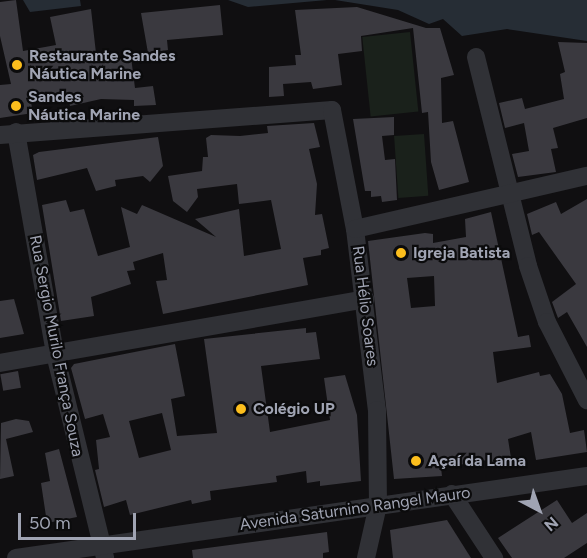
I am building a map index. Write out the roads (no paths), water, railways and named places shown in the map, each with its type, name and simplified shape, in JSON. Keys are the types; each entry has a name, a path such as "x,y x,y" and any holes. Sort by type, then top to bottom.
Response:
{"street":[{"path":"476,57 507,194 547,322 587,400"},
{"name":"Rua Hélio Soares","path":"8,133 332,110 355,229 377,410 378,505 366,558"},
{"name":"Rua Sergio Murilo França Souza","path":"8,133 55,354 102,552"},
{"path":"355,229 587,176"},
{"path":"0,363 364,299"},
{"name":"Avenida Saturnino Rangel Mauro","path":"16,558 102,552 378,505 587,476"},
{"path":"452,494 494,558"}],"place":[{"name":"Restaurante Sandes Náutica Marine","path":"17,65"},
{"name":"Sandes Náutica Marine","path":"16,106"},
{"name":"Igreja Batista","path":"401,253"},
{"name":"Colégio UP","path":"241,409"},
{"name":"Açaí da Lama","path":"416,461"}]}
